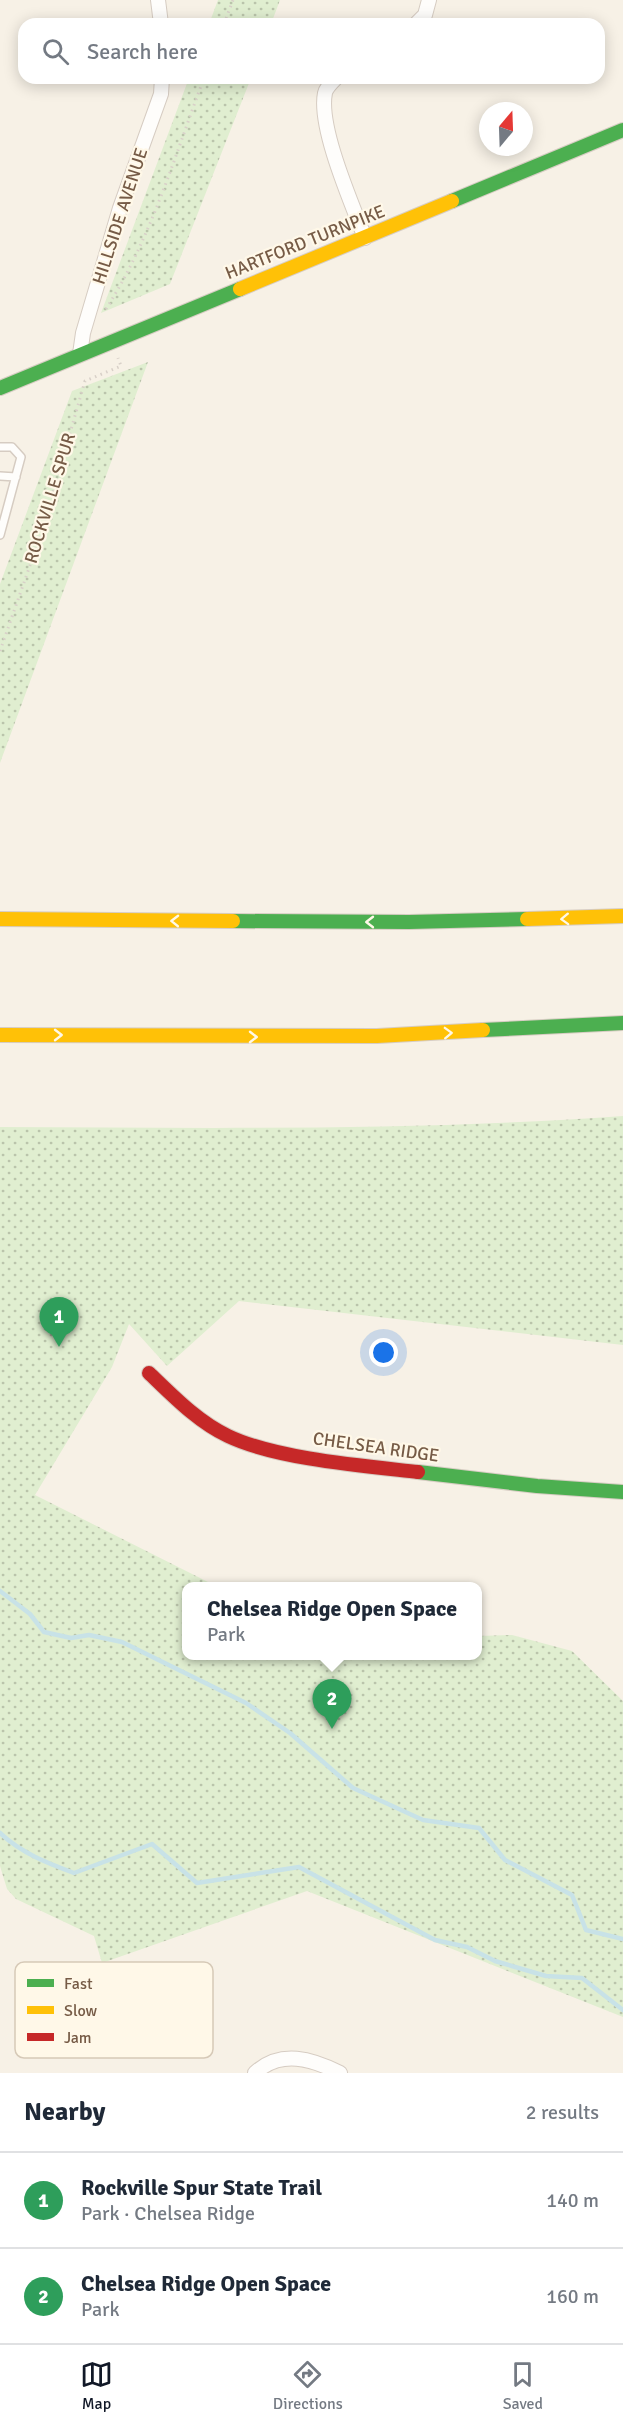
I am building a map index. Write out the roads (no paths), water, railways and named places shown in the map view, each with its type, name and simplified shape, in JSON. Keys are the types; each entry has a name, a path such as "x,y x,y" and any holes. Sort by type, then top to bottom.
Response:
{"main road":[{"name":"HARTFORD TURNPIKE","path":"0,388 623,130"},
{"path":"0,919 376,922 623,916"},
{"path":"0,1035 377,1036 623,1023"},
{"name":"CHELSEA RIDGE","path":"149,1373 184,1407 228,1436 278,1451 365,1466 537,1486 623,1492"}],"street":[{"path":"158,0 160,18"},
{"path":"422,18 429,0"},
{"name":"HILLSIDE AVENUE","path":"80,354 86,324 120,208 161,94 162,84"},
{"path":"331,84 325,91 324,115 340,171 365,238"},
{"path":"255,2073 278,2059 301,2057 340,2073"}],"lane":[{"path":"0,447 12,447 21,457 0,535"},
{"path":"0,476 16,477"}],"waterway":[{"path":"0,1591 30,1614 44,1632 71,1638 89,1635 122,1642 246,1703 290,1733 353,1788 423,1820 479,1828 505,1860 572,1895 586,1930 623,1939"},
{"path":"0,1833 26,1852 74,1873 152,1844 197,1883 299,1867 435,1940 467,1947 495,1961 546,1976 582,1978 623,2010"}],"place":[{"name":"Rockville Spur State Trail","path":"59,1347"},
{"name":"Chelsea Ridge Open Space","path":"332,1729"}]}
